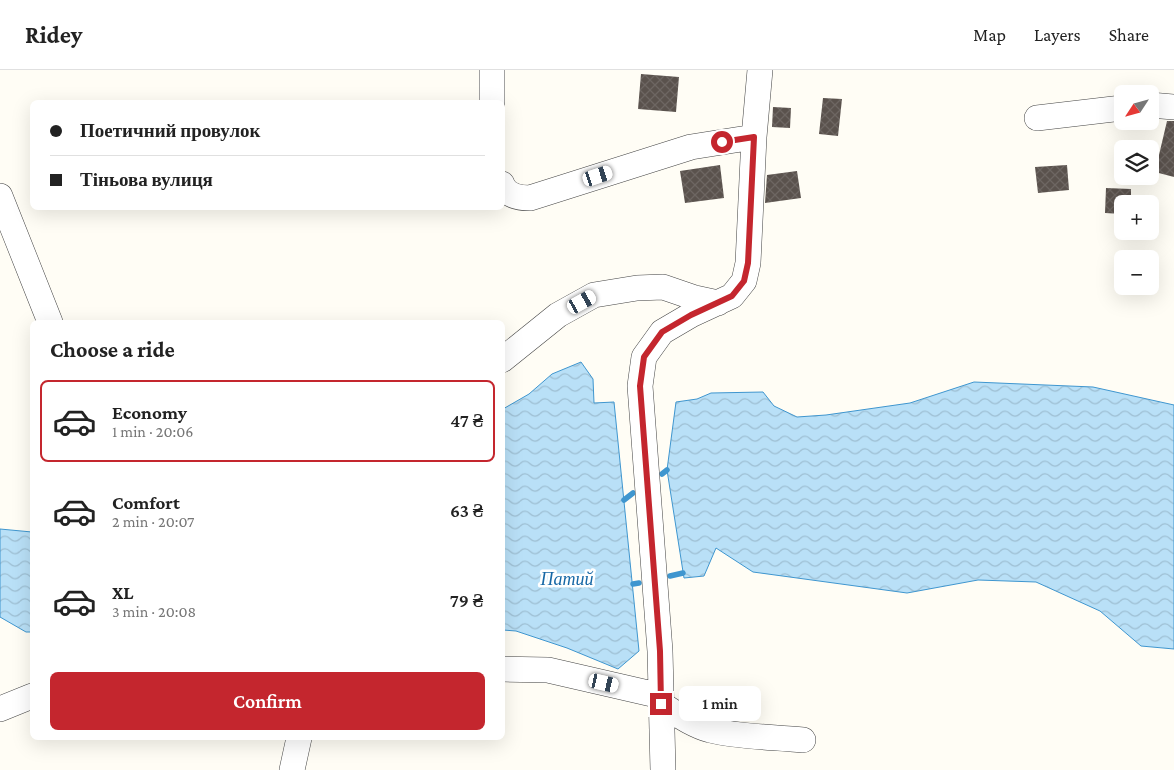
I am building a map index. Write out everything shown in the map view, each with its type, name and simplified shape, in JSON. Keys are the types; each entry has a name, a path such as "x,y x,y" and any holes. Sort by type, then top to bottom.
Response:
{"street":[{"path":"492,70 492,100"},
{"path":"663,770 660,651 640,386 642,366 644,357 662,332 691,315 732,296 744,281 748,263 754,137 760,70"},
{"path":"1159,106 1174,107"},
{"path":"1037,118 1114,109"},
{"path":"505,189 511,195 520,198 530,198 691,147 754,137"},
{"path":"0,196 49,320"},
{"path":"505,358 558,315 594,295 637,288 663,287 695,298 718,303"},
{"path":"505,668 548,670 661,700 689,722 709,730 732,734 804,740"},
{"path":"0,709 30,697"},
{"path":"292,770 299,740"}],"water":[{"name":"Патий","path":"581,362 593,379 594,403 614,402 639,651 618,669 567,648 516,631 505,630 505,408 529,394 552,374"},
{"path":"974,382 1093,387 1174,405 1174,649 1141,646 1100,611 1036,582 978,580 907,593 753,572 716,548 704,576 684,578 667,470 676,402 697,399 711,393 763,392 774,406 797,417 826,415 910,403"},
{"path":"0,529 30,532 30,632 26,632 0,617"}],"building":[{"path":"641,74 679,77 676,112 638,109"},
{"path":"823,98 842,99 838,136 819,134"},
{"path":"773,107 791,108 790,128 772,127"},
{"path":"1167,121 1174,121 1174,177 1159,173 1159,155"},
{"path":"720,165 724,198 685,203 680,171"},
{"path":"1067,165 1069,190 1038,193 1035,167"},
{"path":"797,171 801,198 765,203 767,175"},
{"path":"1106,188 1131,189 1131,195 1114,195 1114,214 1105,213"}],"waterway":[{"path":"662,474 667,470"},
{"path":"624,500 633,493"},
{"path":"670,576 683,573"},
{"path":"633,584 639,583"}],"route":[{"path":"661,704 660,651 640,386 644,357 662,332 691,315 732,296 744,281 748,263 754,137 722,142"}]}
